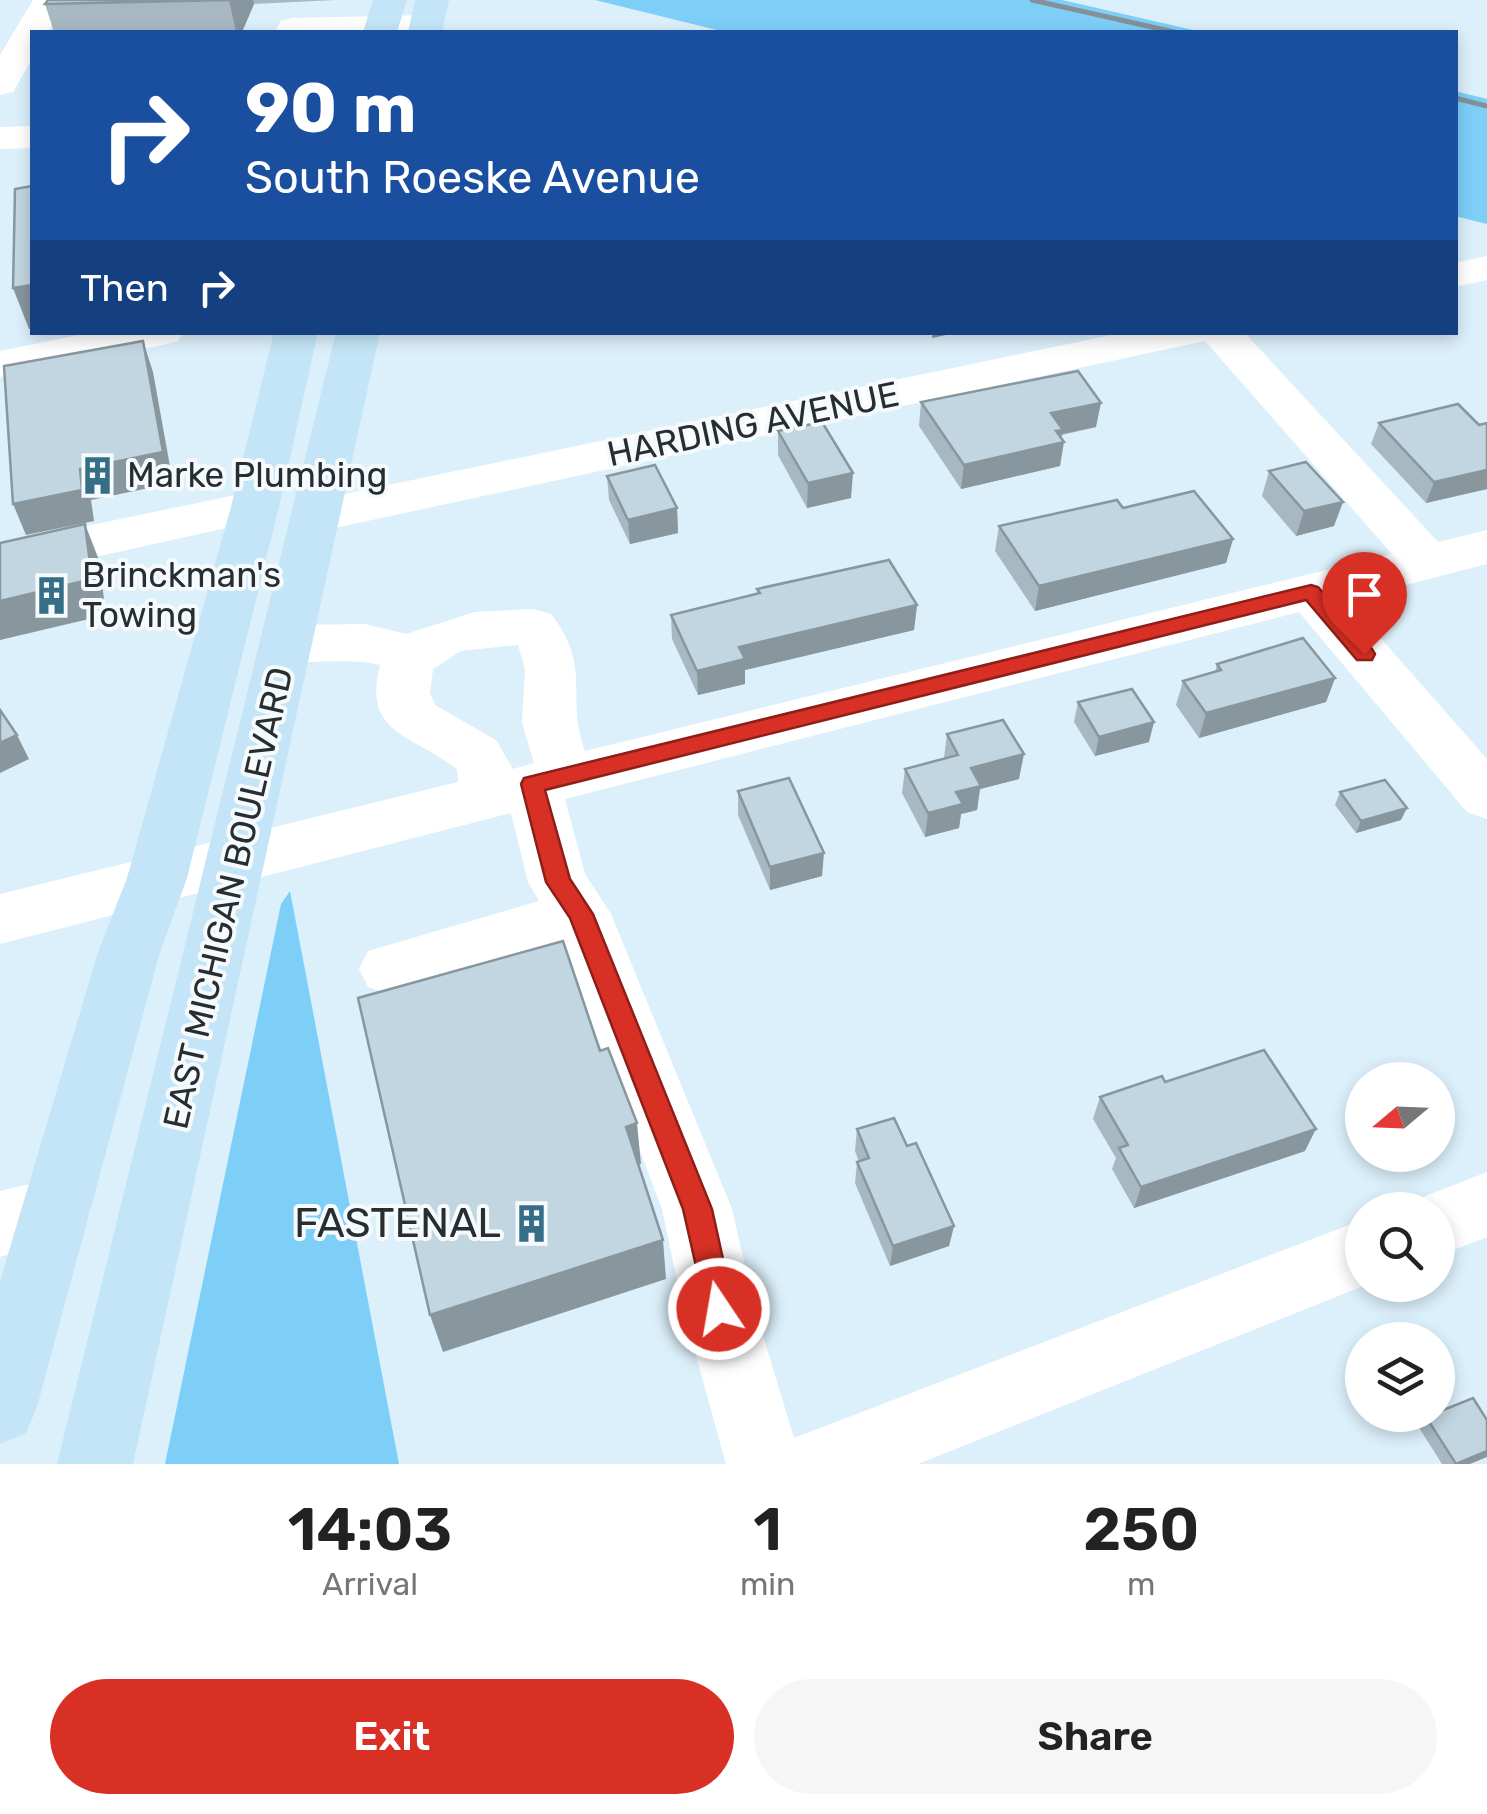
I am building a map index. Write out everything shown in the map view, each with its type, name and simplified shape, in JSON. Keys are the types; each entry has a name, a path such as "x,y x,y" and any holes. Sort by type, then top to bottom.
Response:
{"main road":[{"name":"EAST MICHIGAN BOULEVARD","path":"0,1408 28,1217 157,878 255,507 295,335"},
{"name":"EAST MICHIGAN BOULEVARD","path":"95,1464 357,335"}],"street":[{"path":"32,30 50,0"},
{"path":"292,30 384,19 427,19"},
{"path":"0,84 30,34"},
{"path":"0,138 30,138"},
{"path":"1458,274 1487,268"},
{"path":"0,364 148,335"},
{"name":"HARDING AVENUE","path":"316,516 1177,335"},
{"path":"1223,335 1428,562"},
{"path":"0,561 255,507"},
{"path":"0,919 1487,547"},
{"path":"1311,592 1487,797"},
{"path":"529,785 484,765 464,746 421,726 405,707 402,678 412,654 440,638 480,629 534,627 550,647 554,670 548,717 529,785 558,882 580,914 698,1209 719,1309 764,1464"},
{"path":"286,644 365,643 412,654"},
{"path":"390,969 580,914"},
{"path":"1455,1217 1487,1204"},
{"path":"822,1464 1345,1260"}],"shaded area":[{"path":"595,0 1062,0 1193,30 717,30"},
{"path":"1458,92 1487,99 1487,224 1458,217"},
{"path":"290,891 399,1464 165,1464 281,904"}],"building":[{"path":"48,0 229,0 45,4"},
{"path":"30,186 30,285 13,288 15,189"},
{"path":"143,341 163,452 80,469 82,490 13,504 4,366"},
{"path":"1078,371 1101,403 1051,413 1063,430 1056,431 1064,442 964,465 921,402"},
{"path":"1458,404 1479,425 1487,423 1487,470 1434,482 1379,423"},
{"path":"822,422 853,473 808,483 778,431"},
{"path":"1306,462 1343,502 1304,511 1269,471"},
{"path":"655,465 677,508 628,520 607,476"},
{"path":"1194,491 1233,539 1039,586 999,526 1117,500 1123,508"},
{"path":"85,524 92,579 0,601 0,543"},
{"path":"889,560 917,605 739,647 745,659 697,671 671,615 760,593 757,589"},
{"path":"1303,638 1335,678 1206,713 1183,681 1221,670 1217,664"},
{"path":"1132,689 1154,722 1099,737 1078,702"},
{"path":"0,710 17,735 0,743"},
{"path":"1003,720 1024,754 971,768 981,786 956,792 963,804 928,813 905,769 958,755 947,734"},
{"path":"789,778 824,853 770,867 738,791"},
{"path":"1385,780 1407,808 1361,821 1340,792"},
{"name":"FASTENAL","path":"563,941 600,1051 608,1048 637,1123 626,1127 663,1240 430,1315 358,998"},
{"path":"1264,1050 1316,1129 1141,1187 1119,1148 1128,1145 1100,1097 1162,1076 1165,1082"},
{"path":"894,1118 907,1146 916,1143 954,1226 893,1246 857,1162 869,1158 857,1129"},
{"path":"1473,1398 1487,1420 1487,1451 1456,1464 1436,1432 1455,1432 1455,1405"}],"railway":[{"path":"1032,0 1165,30"},
{"path":"1458,99 1487,106"}],"place":[{"name":"Marke Plumbing","path":"97,475"},
{"name":"Brinckman's Towing","path":"52,595"},
{"name":"FASTENAL","path":"531,1223"}],"route":[{"path":"719,1309 698,1209 580,914 558,882 532,784 1311,592 1364,654"}]}
